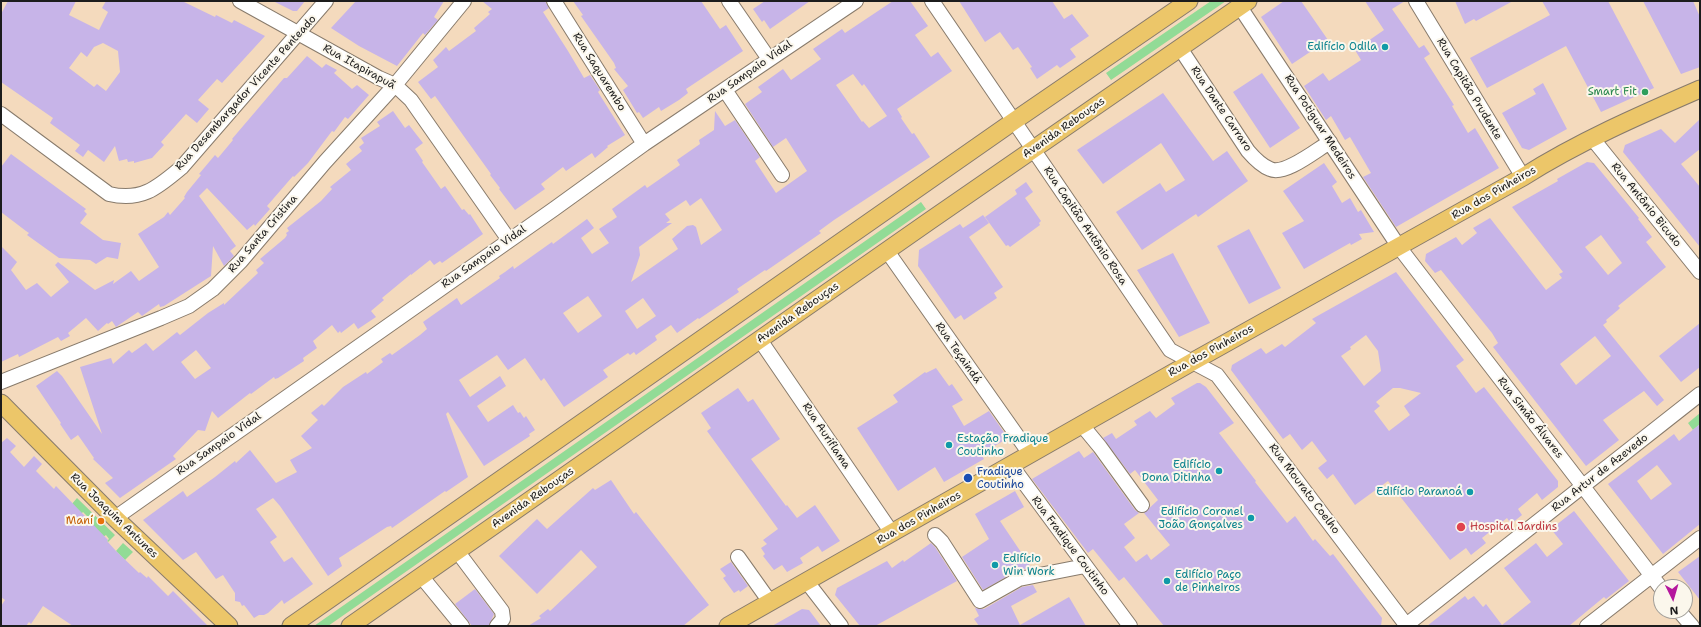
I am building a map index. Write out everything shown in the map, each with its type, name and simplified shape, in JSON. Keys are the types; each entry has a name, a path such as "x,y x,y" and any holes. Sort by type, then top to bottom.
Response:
{"main road":[{"path":"291,626 1014,121 1189,1"},
{"name":"Avenida Rebouças","path":"350,626 1033,149 1244,4"},
{"name":"Rua dos Pinheiros","path":"728,626 1081,424 1523,178 1551,160 1592,138 1700,89"},
{"name":"Rua Joaquim Antunes","path":"1,403 116,518 229,626"}],"street":[{"name":"Rua Itapirapuã","path":"240,1 379,78 395,85 411,100 424,116 509,240"},
{"name":"Rua Desembargador Vicente Penteado","path":"1,114 109,194 124,197 139,195 161,184 182,167 228,112 326,1"},
{"name":"Rua Santa Cristina","path":"1,382 189,306 213,289 241,261 325,162 395,85 464,1"},
{"name":"Rua Saquarembo","path":"554,1 644,144"},
{"path":"729,1 769,59"},
{"name":"Rua Sampaio Vidal","path":"116,518 644,144 856,1"},
{"name":"Rua Capitão Antônio Rosa","path":"932,1 1170,350 1192,362"},
{"name":"Rua Capitão Prudente","path":"1416,1 1523,178"},
{"name":"Rua Potiguar Medeiros","path":"1244,4 1330,142 1399,247"},
{"name":"Rua Dante Carraro","path":"1180,48 1248,151 1255,159 1270,169 1278,171 1288,168 1330,142"},
{"path":"725,90 782,175"},
{"name":"Rua Antônio Bicudo","path":"1592,138 1700,272"},
{"name":"Rua Simão Álvares","path":"1399,247 1654,579"},
{"name":"Rua Teçaindá","path":"887,251 1030,454"},
{"name":"Rua Auriflama","path":"760,340 892,533"},
{"name":"Rua Mourato Coelho","path":"1192,362 1217,375 1406,626"},
{"name":"Rua Artur de Azevedo","path":"1406,626 1700,394"},
{"path":"1081,424 1100,447 1142,505"},
{"name":"Rua Fradique Coutinho","path":"1011,465 1130,626"},
{"path":"936,535 980,602 1019,579 1085,566"},
{"path":"1587,626 1700,538"},
{"path":"458,551 502,611 503,619 497,626"},
{"path":"738,557 770,602"},
{"path":"421,576 462,626"},
{"path":"807,582 841,626"}],"green space":[{"path":"1211,1 1226,1 1111,80 1106,73"},
{"path":"921,202 926,209 328,626 314,626"},
{"path":"1700,413 1700,424 1693,430 1688,423"},
{"path":"77,498 115,535 108,542 107,541 109,539 106,535 103,537 86,520 88,517 83,512 81,514 71,505"},
{"path":"123,543 133,552 125,560 116,551"}],"building":[{"path":"8,1 76,1 69,15 99,30 108,12 102,8 106,1 182,1 215,17 216,15 232,23 234,20 265,36 222,83 217,79 198,100 209,109 197,123 186,114 161,142 164,145 152,158 134,163 134,161 128,162 127,159 119,161 115,146 104,162 88,150 83,157 75,151 80,145 50,123 53,118 1,82 1,14","holes":["103,43 118,51 120,72 106,91 97,84 94,87 69,68 81,52 87,57 94,47"]},
{"path":"273,1 305,1 297,11 293,11"},
{"path":"356,1 444,1 434,17 438,20 425,35 423,33 397,66 359,46 331,28"},
{"path":"482,1 545,1 549,8 543,12 584,78 590,75 600,90 598,92 625,135 607,146 608,147 595,158 592,153 566,171 563,167 541,184 545,189 515,210 435,96 431,99 418,82 438,67 433,60 446,47 449,51 476,31 474,28 490,14 488,12 492,9"},
{"path":"573,1 701,1 720,29 726,25 743,51 686,89 688,93 679,100 661,111 659,107 643,118 639,112 637,113 623,90 628,86 614,69 616,68 614,63 581,16 583,15"},
{"path":"765,1 810,1 770,29 764,20 762,22 753,9"},
{"path":"893,1 910,1 928,26 915,35 931,57 938,52 952,71 897,109 902,117 901,118 912,134 914,133 930,157 834,220 819,231 821,233 737,289 739,292 677,333 671,325 655,336 657,340 636,355 634,352 630,355 628,353 603,370 608,377 564,407 544,378 541,381 525,358 508,370 497,355 459,380 470,397 500,376 506,386 477,406 488,422 513,405 518,413 520,412 524,418 526,416 535,430 529,434 530,436 484,466 448,412 446,414 468,477 392,528 391,526 387,527 339,558 342,566 328,576 273,498 256,509 277,537 270,542 284,562 292,557 313,584 284,604 282,600 264,615 259,615 254,618 244,605 242,606 240,602 235,601 235,593 223,575 216,579 196,552 183,560 143,520 183,491 187,497 235,461 236,463 250,450 276,483 297,472 290,460 312,448 301,436 318,420 311,413 322,404 324,406 343,387 366,372 367,374 383,362 381,359 390,353 392,355 420,335 427,329 423,322 457,298 461,305 500,278 499,276 513,266 514,269 552,242 553,244 587,219 594,228 581,238 592,254 609,243 599,229 617,217 612,209 645,185 647,188 680,165 677,160 700,144 699,140 714,130 715,111 725,126 735,120 760,157 755,161 776,193 807,171 786,138 773,147 745,104 762,92 758,87 783,69 791,80 821,59 813,49 842,29 845,33","holes":["853,74 862,86 864,84 887,116 869,128 863,121 862,122 836,85","701,198 722,230 701,245 696,227 693,225 687,226 672,239 678,249 631,282 640,255 639,247 672,223 666,223 670,220 665,214 686,200 690,206","588,296 602,316 578,333 563,313","643,298 656,316 637,329 625,311"]},
{"path":"959,1 1052,1 1064,19 1072,14 1089,36 1070,49 1076,57 1060,68 1057,65 1037,79 1030,68 1032,67 1018,47 1013,50 1000,32 985,42"},
{"path":"1284,1 1301,1 1328,40 1292,64 1261,17"},
{"path":"1365,1 1405,1 1392,9 1419,48 1424,45 1430,54 1424,58 1454,105 1452,106 1468,133 1475,128 1499,168 1396,227 1363,177 1371,173 1350,137 1345,140 1331,116 1326,120 1304,86 1323,73 1329,81 1361,60 1355,50 1384,30"},
{"path":"1455,1 1513,1 1476,21 1474,19 1465,24"},
{"path":"1542,1 1608,1 1654,88 1601,112 1566,46 1487,88 1470,58 1550,15"},
{"path":"1643,1 1693,1 1700,17 1700,67 1681,74"},
{"path":"307,56 322,68 326,64 337,70 334,73 352,89 357,85 369,95 348,119 345,117 334,132 332,131 308,163 294,177 293,176 267,206 270,209 255,226 254,224 247,230 207,188 199,196 236,246 230,251 234,256 224,266 213,246 211,276 164,306 160,307 159,304 142,316 138,312 116,327 112,321 108,324 107,323 98,331 86,318 68,333 70,336 61,341 58,337 19,357 18,354 1,362 1,246 17,262 11,270 26,290 37,283 51,297 69,282 55,265 58,262 95,290 114,280 113,284 131,271 139,281 159,267 138,234 164,217 168,212 170,215 185,198 184,197 187,192 201,175 199,174 215,155 218,158 233,140 232,139 284,78 287,78"},
{"path":"1262,73 1300,128 1270,148 1233,92"},
{"path":"1543,83 1567,129 1529,150 1522,148 1502,113 1536,94 1533,89"},
{"path":"1163,93 1213,161 1227,151 1248,181 1198,217 1196,214 1142,250 1116,212 1160,183 1166,192 1185,180 1161,143 1103,184 1077,150"},
{"path":"393,111 405,128 409,125 423,143 415,149 423,161 422,162 441,189 445,186 462,210 464,209 469,215 470,214 483,234 442,263 440,261 434,265 430,260 411,274 382,298 384,300 371,311 376,317 358,329 354,323 341,333 340,331 338,333 332,325 313,341 317,348 303,358 304,361 278,378 275,379 274,377 251,394 250,393 218,418 212,411 205,431 198,430 173,456 176,459 120,498 105,483 113,478 93,459 94,458 78,435 71,440 36,386 57,371 102,434 80,367 111,358 113,364 129,350 132,353 146,343 153,351 177,332 180,335 208,313 224,303 224,305 258,273 256,270 264,263 260,259 285,238 287,235 286,233 289,231 287,228 321,201 332,189 330,187 351,170 346,164 362,151 359,147 364,143 361,138 380,126 377,122","holes":["196,350 211,368 195,379 181,362"]},
{"path":"1700,119 1700,149 1681,164 1700,187 1700,247 1623,152 1625,145 1661,129 1675,143"},
{"path":"11,154 86,209 84,211 87,214 80,223 103,240 121,243 118,259 107,257 96,264 90,260 59,258 27,235 29,233 1,212 1,167"},
{"path":"1587,162 1594,163 1639,218 1638,219 1652,237 1646,242 1666,267 1618,306 1620,308 1606,320 1607,322 1603,325 1664,400 1657,406 1644,391 1603,420 1619,440 1586,466 1493,347 1498,343 1492,333 1441,270 1435,273 1425,261 1426,254 1456,237 1462,245 1477,233 1473,228 1490,218 1546,290 1562,278 1559,274 1563,272 1512,207 1558,181 1557,179","holes":["1601,235 1622,263 1608,275 1585,247","1595,336 1611,356 1576,385 1560,364"]},
{"path":"1324,163 1337,182 1332,186 1342,203 1350,198 1358,212 1361,210 1374,232 1359,234 1362,239 1351,245 1350,243 1304,269 1282,233 1304,221 1283,191"},
{"path":"1026,182 1033,192 1025,198 1041,221 1039,223 1040,225 1010,247 1008,245 1006,246 985,217 1017,194 1015,190"},
{"path":"983,215 989,223 969,237 1003,287 994,293 997,298 964,320 961,315 955,319 918,266 919,250 960,224 963,228"},
{"path":"1249,229 1281,288 1249,304 1217,246"},
{"path":"1173,253 1210,323 1179,337 1137,270"},
{"path":"1396,272 1464,360 1456,366 1476,393 1484,387 1558,481 1558,487 1542,500 1537,493 1518,509 1522,515 1511,524 1507,518 1482,538 1486,543 1471,555 1466,548 1450,560 1388,481 1355,505 1333,474 1327,479 1318,468 1327,461 1312,441 1302,450 1290,434 1283,439 1231,370 1232,365 1261,348 1266,354 1282,344 1285,347 1316,323 1312,319","holes":["1366,335 1378,351 1381,371 1364,386 1341,356","1393,388 1400,388 1421,393 1404,406 1410,415 1389,431 1374,411 1380,406 1376,402"]},
{"path":"1700,323 1700,367 1681,382 1659,356"},
{"path":"936,368 949,386 952,384 963,400 952,406 964,426 989,411 1008,438 981,454 984,459 944,482 935,467 898,491 857,428 898,402 893,395 925,372 926,373"},
{"path":"1197,383 1200,383 1206,387 1234,423 1219,433 1256,481 1255,482 1287,523 1295,516 1313,541 1315,539 1330,556 1333,554 1382,618 1381,626 1164,626 1124,577 1119,581 1093,549 1088,553 1032,479 1079,451 1084,458 1093,452 1135,510 1139,513 1124,524 1135,538 1124,547 1136,562 1147,554 1151,560 1170,545 1144,513 1158,500 1135,470 1130,474 1103,438 1112,433 1116,439 1137,425 1134,421 1150,411 1156,418 1175,404 1171,398"},
{"path":"738,388 748,402 753,399 780,439 751,459 786,506 787,505 797,518 815,505 840,541 822,552 818,546 800,558 803,563 787,572 782,565 774,570 763,556 765,554 761,548 767,544 763,540 778,529 707,431 711,428 701,413"},
{"path":"1700,424 1700,524 1663,554 1608,484 1674,434 1679,441","holes":["1657,465 1672,484 1651,500 1637,481"]},
{"path":"7,438 16,446 10,452 24,467 34,456 42,464 36,471 54,489 56,486 108,540 107,541 116,551 139,573 140,572 147,578 148,576 168,596 173,591 208,626 73,626 43,606 31,624 29,622 26,626 1,626 1,606 5,600 1,597 1,443"},
{"path":"611,480 634,514 636,512 709,605 683,626 528,626 541,618 539,616 548,609 550,611 597,567 581,550 537,594 499,556 537,519 547,529 593,488 595,490"},
{"name":"Edifício Win Work","path":"1015,491 1024,507 1000,521 1031,567 1015,572 983,590 962,557 989,539 975,514"},
{"path":"1574,511 1629,581 1606,599 1604,597 1569,626 1427,626 1465,596 1468,600 1474,596 1483,607 1486,604 1502,625 1531,602 1504,568 1536,543 1547,557 1563,544 1551,529"},
{"path":"931,543 957,581 875,626 860,626 835,595 837,588 887,561 892,568 903,560 904,562"},
{"path":"1700,556 1700,600 1693,591 1693,579 1684,579 1678,572"},
{"path":"731,562 748,586 740,592 739,590 734,593 723,578 726,576 720,569"},
{"path":"1033,585 1037,592 1011,606 1020,625 1069,597 1086,626 979,626 974,619 979,616 975,608 984,609 1022,587"},
{"path":"475,589 494,614 489,626 472,626 455,604"},
{"path":"802,609 809,610 821,626 772,626"}],"place":[{"name":"Edifício Odila","path":"1385,47"},
{"name":"Smart Fit","path":"1645,92"},
{"name":"Estação Fradique Coutinho","path":"949,445"},
{"name":"Edifício Dona Ditinha","path":"1219,471"},
{"name":"Fradique Coutinho","path":"968,478"},
{"name":"Edifício Paranoá","path":"1470,492"},
{"name":"Edifício Coronel João Gonçalves","path":"1251,518"},
{"name":"Maní","path":"101,521"},
{"name":"Hospital Jardins","path":"1461,527"},
{"name":"Edifício Win Work","path":"995,565"},
{"name":"Edifício Paço de Pinheiros","path":"1167,581"}]}
